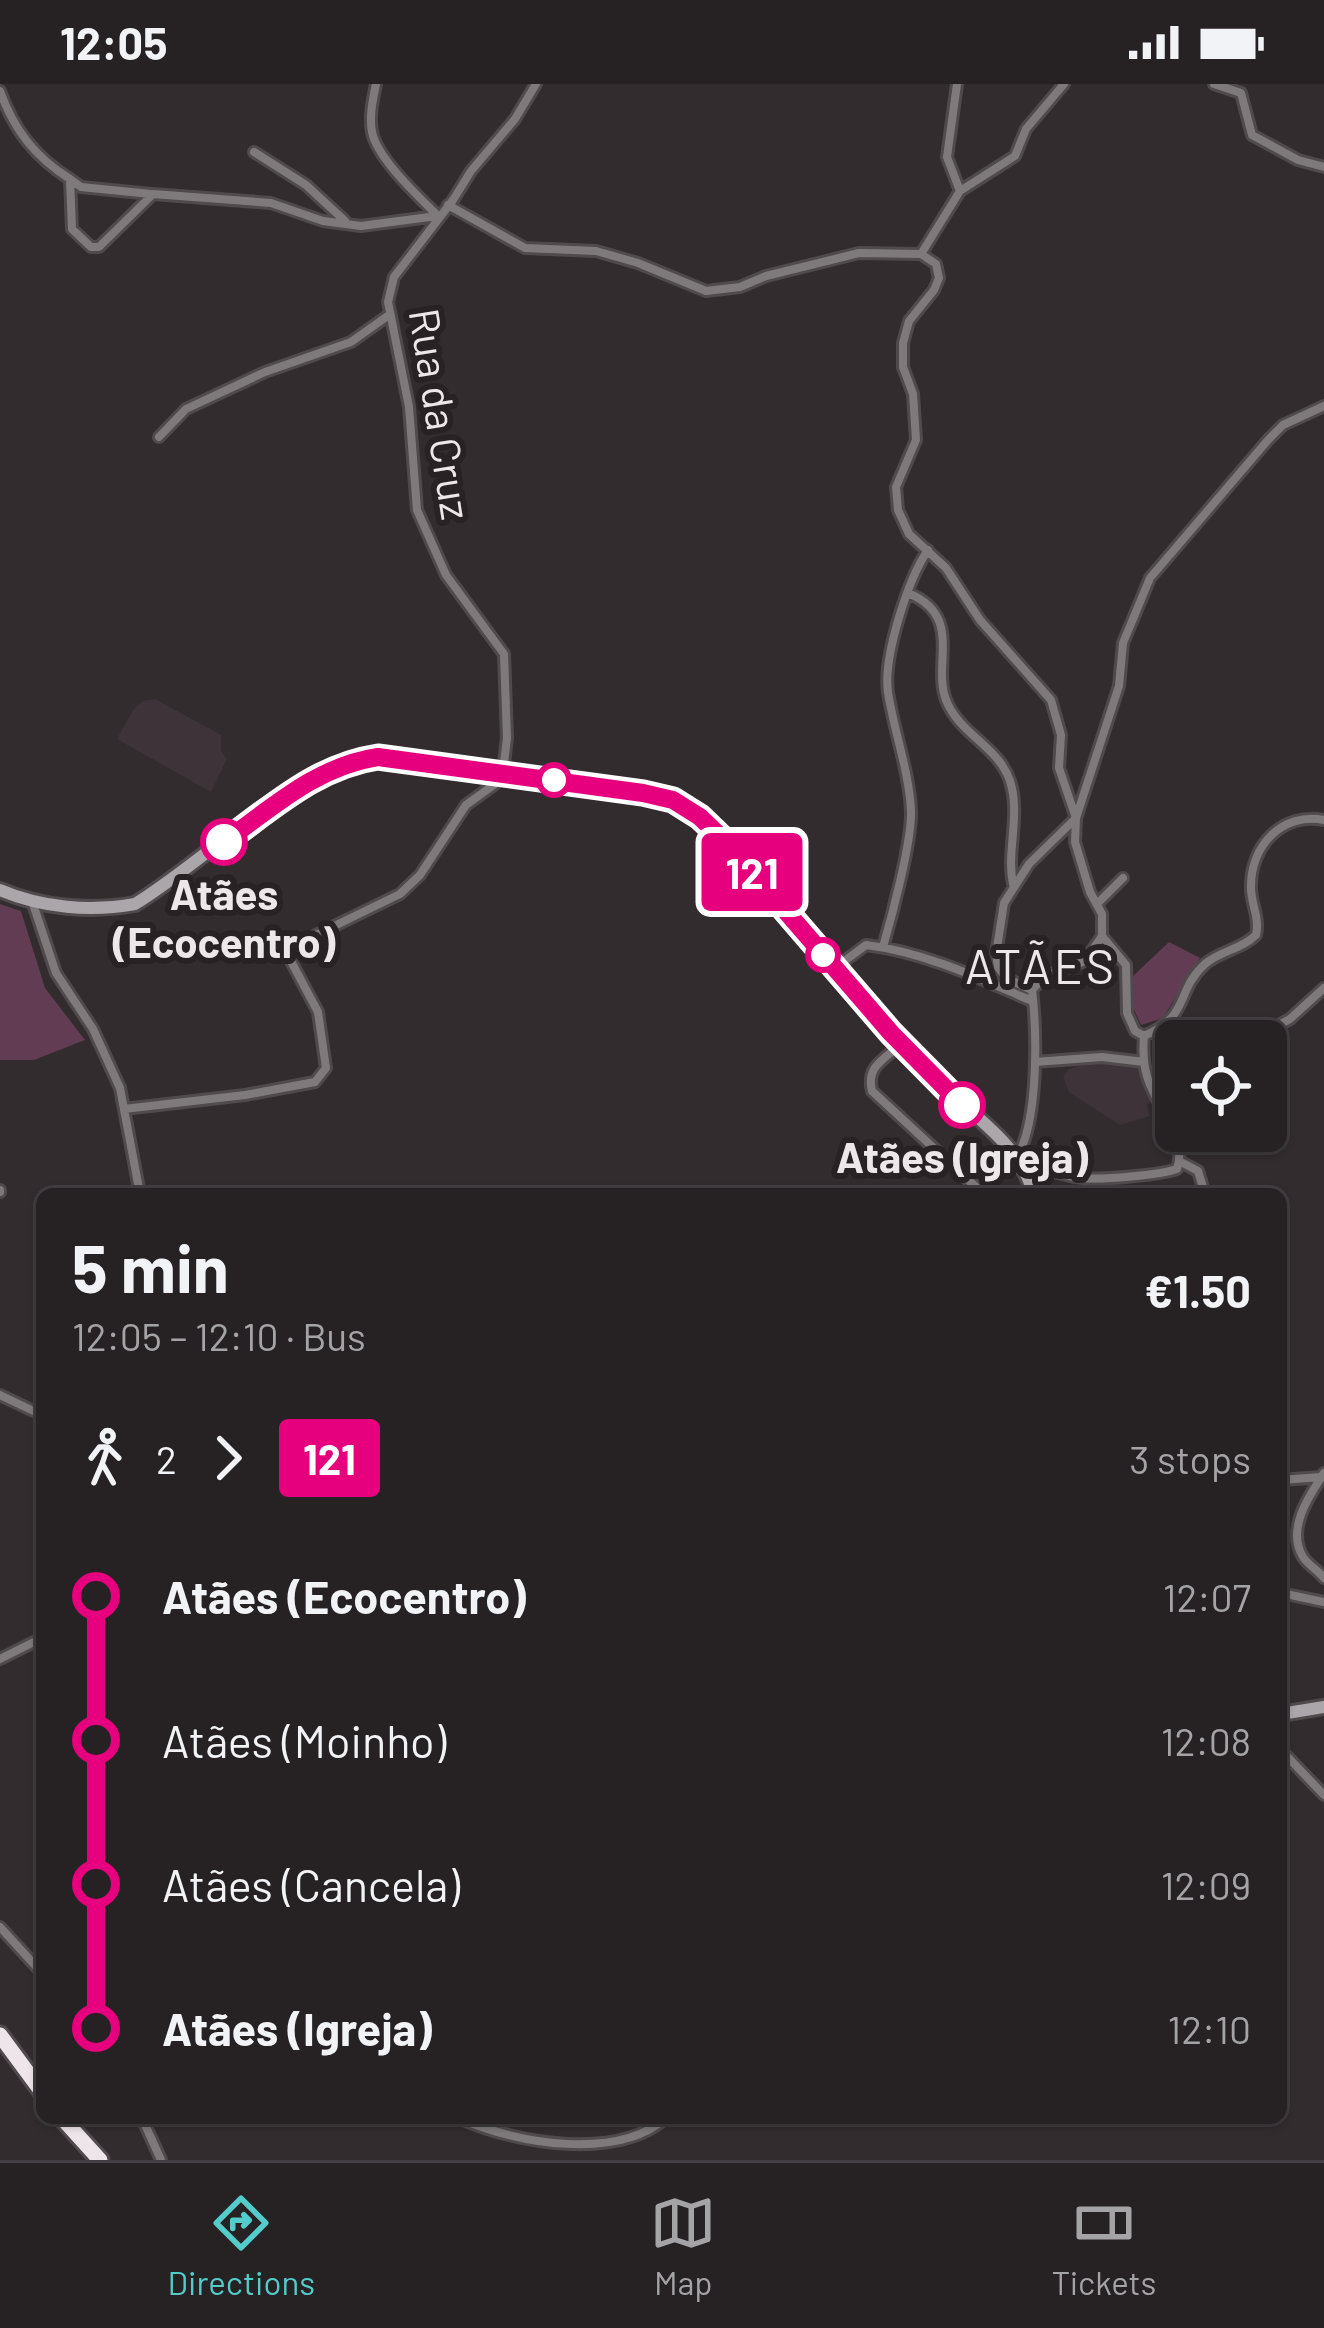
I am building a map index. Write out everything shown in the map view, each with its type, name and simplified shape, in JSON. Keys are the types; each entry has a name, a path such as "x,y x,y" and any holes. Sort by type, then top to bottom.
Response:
{"highway":[{"path":"0,2035 36,2088"},
{"path":"0,2048 36,2090"},
{"path":"63,2124 95,2160"}],"main road":[{"path":"0,890 32,901 105,910 136,904 311,778 359,760 400,758 503,771 673,800 728,844 901,1044 1016,1160 1031,1188"},
{"path":"1287,1713 1324,1707"}],"street":[{"path":"376,84 372,137 438,216"},
{"name":"Rua da Cruz","path":"503,771 507,738 504,653 446,575 417,510 406,387 389,315 394,277 536,84"},
{"path":"956,84 947,157 960,191"},
{"path":"921,254 960,191 1015,156 1026,129 1064,84"},
{"path":"1214,84 1241,93 1252,135 1298,160 1324,167"},
{"path":"0,91 18,132 40,158 81,187 271,203 323,221 352,225 438,216"},
{"path":"254,152 306,185 352,225"},
{"path":"70,179 72,229 91,247 99,247 153,194"},
{"path":"448,206 525,248 596,251 706,292 859,253 921,254 936,264 939,278 934,290 909,322 903,343 916,440 896,487 898,510 909,534 946,568 980,620 1051,700 1061,736 1059,768 1076,818"},
{"path":"159,437 186,409 265,372 351,342 389,315"},
{"path":"1016,1160 1024,1142 1035,1062 1032,990 1044,977 1085,961 1102,936 1102,914 1076,842 1076,818 1119,686 1123,643 1150,578 1283,425 1324,406"},
{"path":"883,947 912,816 887,688 890,658 915,569 928,550"},
{"path":"908,593 928,606 945,633 944,696 955,717 1009,776 1015,820 1013,884"},
{"path":"124,1109 315,1082 326,1069 318,1012 285,950 400,894 420,875 466,805 495,784 503,771"},
{"path":"1171,1020 1198,971 1256,935 1251,881 1270,836 1298,817 1324,820"},
{"path":"1032,990 1006,978 998,967 1004,903 1013,884 1076,818"},
{"path":"1097,904 1123,878"},
{"path":"32,901 56,974 93,1029 120,1088 139,1188"},
{"path":"1102,936 1126,965 1127,1013 1135,1031 1144,1036"},
{"path":"835,968 866,946 883,947 953,967 1033,1002"},
{"path":"1287,1021 1324,988"},
{"path":"1144,1036 1155,1031"},
{"path":"1027,1173 1050,1170 1079,1178 1165,1174 1177,1169 1179,1144 1160,1111 1144,1062 1144,1036"},
{"path":"901,1044 873,1068 869,1076 872,1090 977,1188"},
{"path":"1035,1062 1102,1057 1144,1062"},
{"path":"1181,1162 1198,1171 1203,1188"},
{"path":"0,1395 36,1412"},
{"path":"1287,1479 1322,1475"},
{"path":"1322,1475 1306,1500 1298,1542 1304,1560 1324,1578"},
{"path":"1287,1594 1324,1603"},
{"path":"0,1659 36,1641"},
{"path":"1287,1756 1324,1795"},
{"path":"0,1927 36,1966"},
{"path":"145,2124 160,2160"},
{"path":"472,2124 499,2136 601,2155 652,2135 662,2124"}],"shaded area":[{"path":"155,699 221,735 221,751 227,759 211,792 117,739 134,709"},
{"path":"0,904 21,911 45,988 85,1040 34,1060 0,1060"},
{"path":"1169,942 1200,958 1163,1018 1141,1025 1131,1003 1133,976"},
{"path":"1101,1059 1140,1064 1151,1102 1147,1104 1149,1116 1120,1125 1069,1092 1063,1077 1069,1069"}],"bus line":[{"name":"121","path":"224,842 311,778 378,757 595,784 673,800 728,844 924,1070 962,1105"}],"place":[{"name":"Atães (Ecocentro)","path":"224,842"},
{"name":"Atães (Igreja)","path":"962,1105"}],"district":[{"name":"ATÃES","path":"1041,967"}]}
